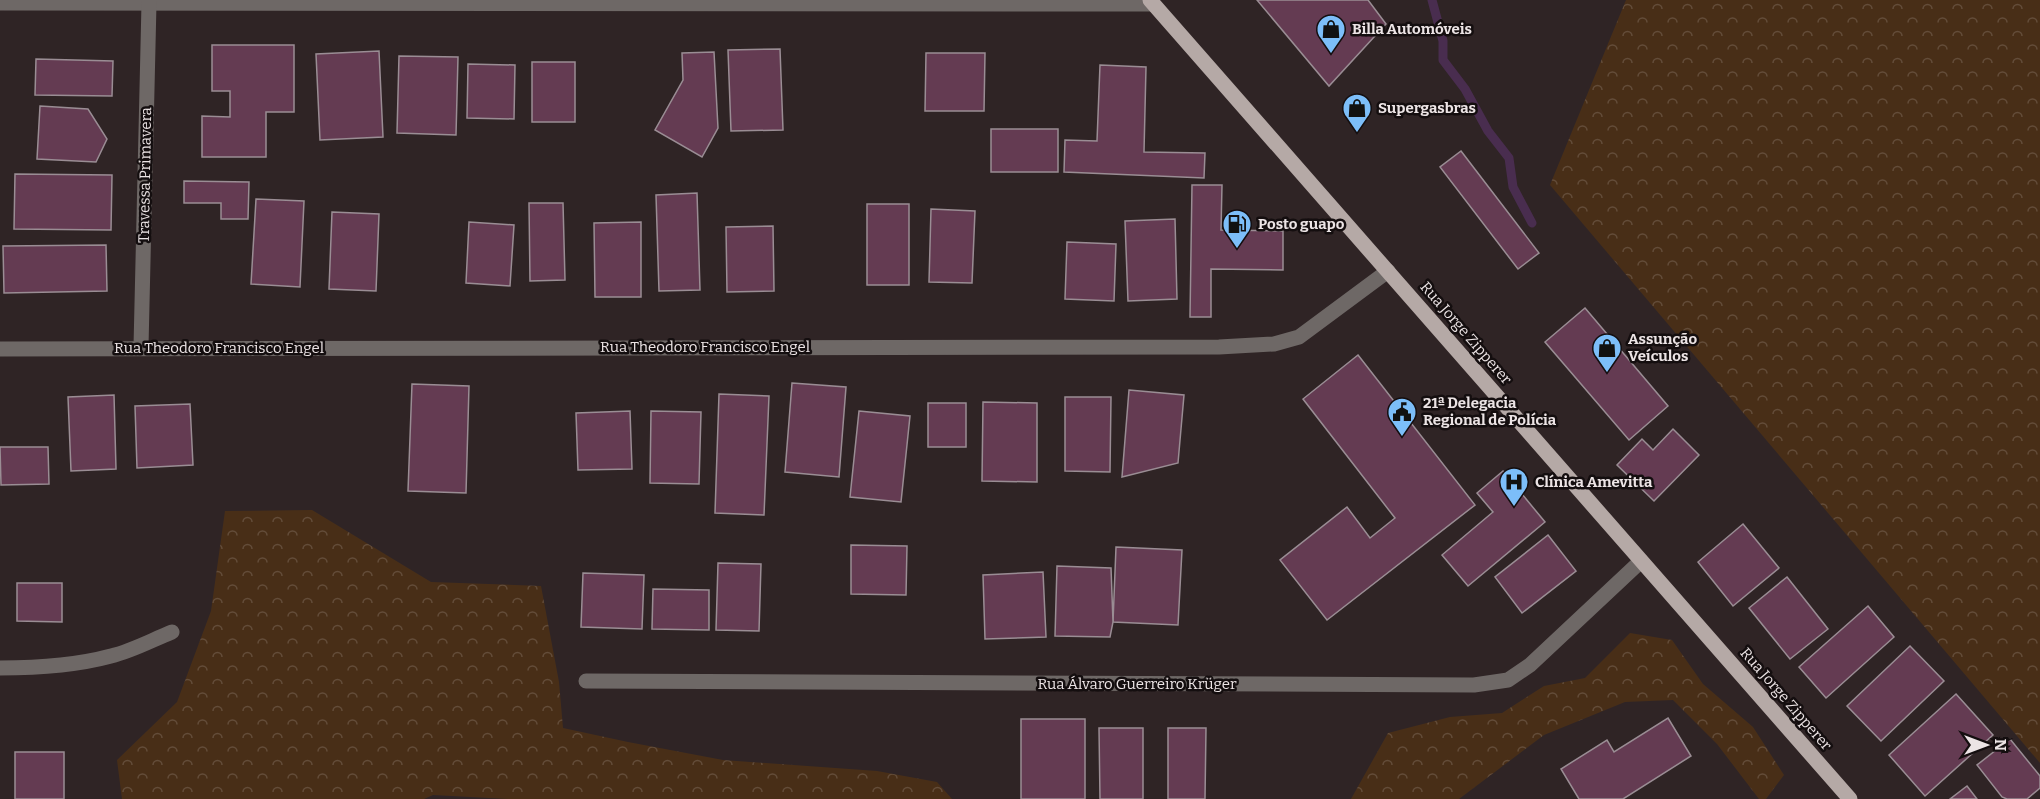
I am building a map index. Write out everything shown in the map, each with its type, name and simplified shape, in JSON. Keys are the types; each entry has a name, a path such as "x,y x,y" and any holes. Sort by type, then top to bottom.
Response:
{"main road":[{"name":"Rua Jorge Zipperer","path":"1151,2 1850,799"}],"street":[{"path":"0,3 1151,2"},
{"name":"Travessa Primavera","path":"141,347 149,3"},
{"name":"Rua Theodoro Francisco Engel","path":"0,349 1219,347 1274,344 1299,337 1388,270"},
{"name":"Rua Álvaro Guerreiro Krüger","path":"586,681 1474,685 1508,680 1530,664 1641,561"},
{"path":"0,668 76,664 114,656 172,632"}],"green space":[{"path":"1626,0 2040,0 2040,763 1550,185"},
{"path":"312,510 431,582 541,586 559,682 563,728 723,760 877,771 937,782 952,799 508,799 433,795 424,799 122,799 117,760 177,702 211,611 225,511"},
{"path":"1630,633 1672,640 1703,684 1753,727 1784,775 1766,799 1759,799 1717,744 1673,700 1625,702 1544,735 1459,799 1351,799 1388,733 1450,717 1502,713 1544,686 1585,678"}],"building":[{"name":"Billa Automóveis","path":"1257,0 1368,0 1386,24 1329,86"},
{"path":"212,45 294,45 294,112 266,112 266,157 202,157 202,116 230,117 230,91 212,91"},
{"path":"780,49 783,130 731,131 728,50"},
{"path":"379,51 383,137 320,140 316,54"},
{"path":"714,52 718,128 702,157 655,130 683,80 682,53"},
{"path":"926,53 985,53 984,111 925,111"},
{"path":"399,56 458,57 456,135 397,133"},
{"path":"36,59 113,61 112,96 35,95"},
{"path":"532,62 575,62 575,122 532,122"},
{"path":"468,64 515,65 514,119 467,118"},
{"path":"1100,65 1146,67 1144,152 1205,153 1204,178 1064,172 1065,140 1097,141"},
{"path":"40,106 88,109 107,139 96,162 37,159"},
{"path":"991,129 1058,129 1058,172 991,172"},
{"path":"1461,151 1539,253 1518,269 1440,167"},
{"path":"15,174 112,175 111,230 14,229"},
{"path":"184,181 249,182 248,219 221,219 221,203 184,203"},
{"path":"1192,185 1222,185 1221,230 1283,231 1283,270 1211,269 1211,317 1190,317"},
{"path":"697,193 700,290 659,291 656,195"},
{"path":"256,199 304,201 300,287 251,284"},
{"path":"529,203 563,203 565,280 530,281"},
{"path":"867,204 909,204 909,285 867,285"},
{"path":"931,209 975,211 972,283 929,282"},
{"path":"332,212 379,214 376,291 329,289"},
{"path":"1175,219 1177,299 1128,301 1125,221"},
{"path":"469,222 514,225 510,286 466,283"},
{"path":"641,222 641,297 595,297 594,223"},
{"path":"773,226 774,291 727,292 726,227"},
{"path":"1067,242 1116,244 1114,301 1065,299"},
{"path":"106,245 107,291 4,293 3,246"},
{"name":"Assunção Veículos","path":"1585,308 1668,406 1629,440 1545,342"},
{"path":"1358,355 1475,505 1327,620 1280,560 1347,507 1370,538 1395,518 1303,399"},
{"path":"792,383 846,387 839,477 785,472"},
{"path":"412,384 469,386 466,493 408,491"},
{"path":"1129,390 1184,395 1178,463 1122,477"},
{"path":"719,394 769,396 764,515 715,513"},
{"path":"114,395 116,469 71,471 68,397"},
{"path":"1065,397 1111,397 1110,472 1065,471"},
{"path":"983,402 1037,403 1037,482 982,481"},
{"path":"928,403 966,403 966,447 928,447"},
{"path":"190,404 193,465 137,468 135,406"},
{"path":"630,411 632,469 578,470 576,413"},
{"path":"651,411 701,412 699,484 650,483"},
{"path":"859,411 910,416 901,502 850,497"},
{"path":"1673,429 1699,455 1654,501 1617,465 1642,439 1653,450"},
{"path":"0,447 48,447 49,484 1,485"},
{"path":"1503,471 1545,522 1468,586 1442,555 1493,512 1477,493"},
{"path":"1743,524 1779,568 1733,606 1698,562"},
{"path":"1548,535 1576,571 1522,613 1495,577"},
{"path":"851,545 907,546 906,595 851,594"},
{"path":"1116,547 1182,550 1178,625 1113,622"},
{"path":"718,563 761,564 759,631 716,630"},
{"path":"1057,566 1111,568 1113,622 1110,637 1055,636"},
{"path":"1043,572 1046,637 985,639 983,575"},
{"path":"583,573 644,575 642,629 581,627"},
{"path":"1787,577 1828,629 1790,659 1749,608"},
{"path":"17,583 62,583 62,622 17,621"},
{"path":"653,589 709,590 709,630 652,629"},
{"path":"1868,606 1894,637 1826,698 1799,667"},
{"path":"1910,646 1944,681 1881,741 1847,706"},
{"path":"1956,694 1993,735 1925,796 1889,755"},
{"path":"1668,718 1691,756 1623,799 1579,799 1561,769 1607,740 1614,752"},
{"path":"1021,719 1085,719 1085,799 1021,799"},
{"path":"1099,728 1143,728 1143,799 1100,799"},
{"path":"1168,728 1206,728 1205,799 1168,799"},
{"path":"2010,739 2040,776 2040,788 2027,799 2002,797 1977,765"},
{"path":"15,752 64,752 64,799 15,799"},
{"path":"1967,786 1977,799 1950,799"}],"waterway":[{"path":"1432,0 1443,41 1443,60 1465,89 1488,131 1509,158 1513,187 1532,223"}],"place":[{"name":"Billa Automóveis","path":"1331,54"},
{"name":"Supergasbras","path":"1357,134"},
{"name":"Posto guapo","path":"1237,250"},
{"name":"Assunção Veículos","path":"1607,374"},
{"name":"21ª Delegacia Regional de Polícia","path":"1402,438"},
{"name":"Clínica Amevitta","path":"1514,508"}]}
